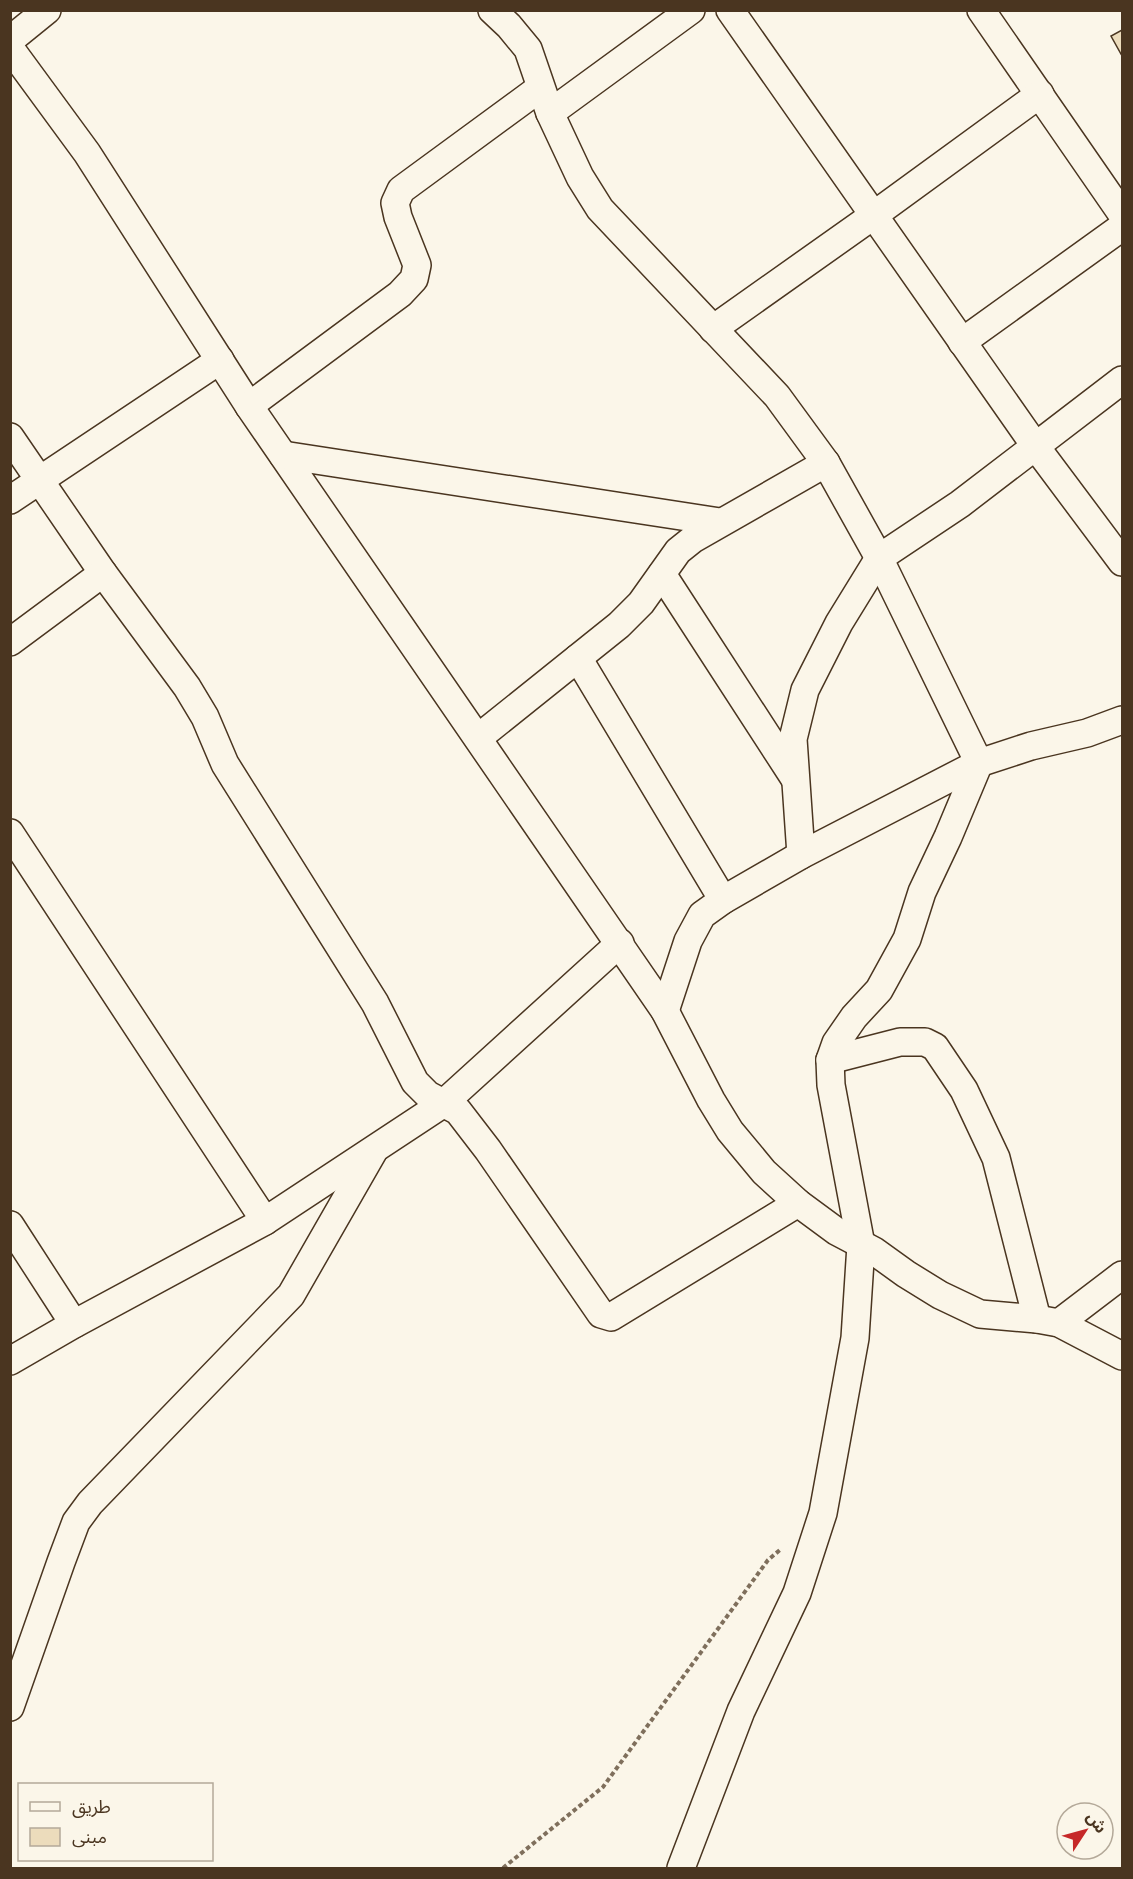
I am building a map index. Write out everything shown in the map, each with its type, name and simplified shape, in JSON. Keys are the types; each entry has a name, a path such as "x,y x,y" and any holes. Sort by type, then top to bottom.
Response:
{"street":[{"path":"10,39 47,10"},
{"path":"492,10 528,49 550,113 580,177 600,210 777,396 826,463 879,558 979,763 922,892 907,939 879,990 854,1017 836,1043 830,1060 831,1085 861,1245 855,1338 823,1513 797,1593 741,1711 681,1869"},
{"path":"550,113 691,10"},
{"path":"730,10 1036,447 1122,562"},
{"path":"981,10 1122,214"},
{"path":"10,48 87,153 249,406 665,1011 711,1100 730,1131 764,1172 798,1203 836,1231 874,1251 940,1295 980,1314 1048,1321 1122,1355"},
{"path":"249,406 400,294 414,279 417,265 398,217 395,203 401,190 540,87"},
{"path":"713,329 1040,94"},
{"path":"962,342 1122,227"},
{"path":"10,500 220,360"},
{"path":"801,855 793,739 805,690 839,623 879,558 960,504 1122,380"},
{"path":"10,437 103,573 187,687 205,717 225,764 375,1003 416,1082 428,1095 458,1111 488,1150 602,1314 611,1317 798,1203"},
{"path":"283,454 720,522"},
{"path":"478,738 619,625 641,603 678,550 720,522 826,463"},
{"path":"10,642 103,573"},
{"path":"662,574 795,778"},
{"path":"578,658 723,900"},
{"path":"665,1011 688,941 702,915 723,900 801,855 979,763 1031,746 1088,734 1122,720"},
{"path":"10,833 265,1221"},
{"path":"10,1361 265,1221 444,1103 620,944"},
{"path":"830,1060 900,1042 925,1042 935,1047 964,1090 996,1158 1048,1321"},
{"path":"10,1707 76,1522 90,1503 291,1295 375,1148"},
{"path":"10,1226 74,1324"},
{"path":"1048,1321 1122,1275"}],"path":[{"path":"503,1869 603,1787 768,1560 786,1544"}],"building":[{"path":"1122,30 1122,53 1121,54 1111,36"}]}
